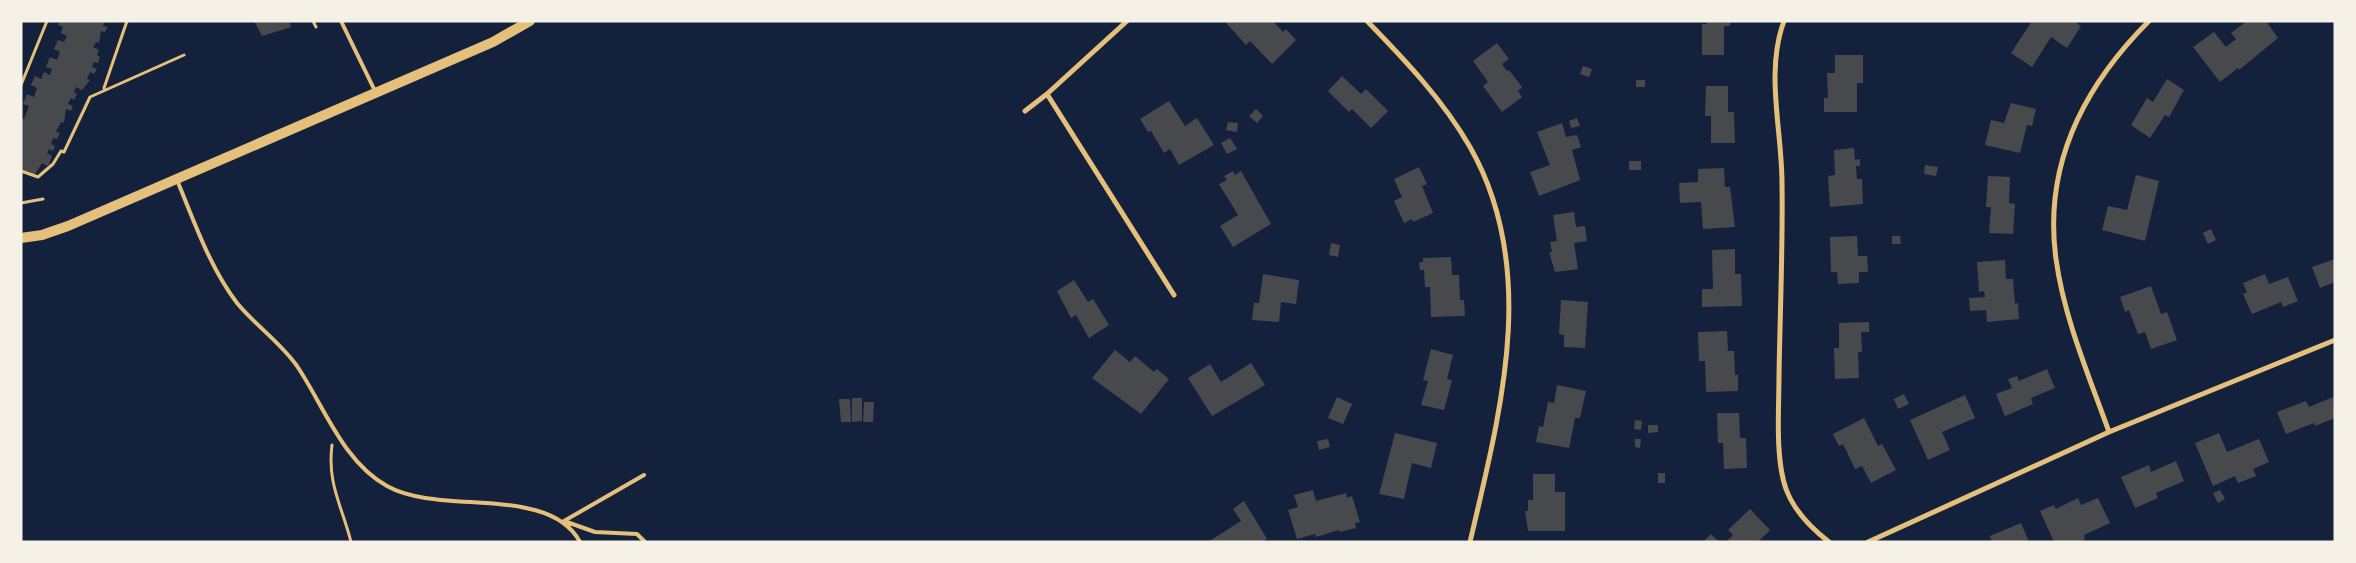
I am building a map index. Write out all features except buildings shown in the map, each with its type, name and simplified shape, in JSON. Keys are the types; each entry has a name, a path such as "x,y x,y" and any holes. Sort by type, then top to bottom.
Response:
{"main road":[{"path":"21,238 42,235 68,226 493,42 530,21"}],"street":[{"path":"1025,111 1047,94 1127,21"},
{"path":"1367,21 1412,67 1445,108 1470,147 1493,201 1501,234 1509,294 1507,367 1495,436 1470,542"},
{"path":"1784,21 1778,39 1775,70 1782,181 1778,409 1781,464 1786,489 1798,511 1829,542"},
{"path":"2109,432 2074,331 2056,259 2053,222 2056,183 2068,138 2089,94 2113,60 2149,21"},
{"path":"1047,94 1174,295"},
{"path":"1868,542 2109,432 2335,340"}],"lane":[{"path":"342,21 376,92"},
{"path":"176,178 199,233 236,300 296,365 360,465 376,479 398,492 429,500 536,509 595,532 637,534 644,542"},
{"path":"564,521 644,475"},
{"path":"564,521 580,542"}],"path":[{"path":"21,85 47,21"},
{"path":"104,89 127,21"},
{"path":"313,21 316,27"},
{"path":"21,171 38,177 53,164 61,151 64,152 90,97 104,89 184,55"},
{"path":"21,203 43,199"},
{"path":"334,427 330,466 334,492 351,542"}]}
